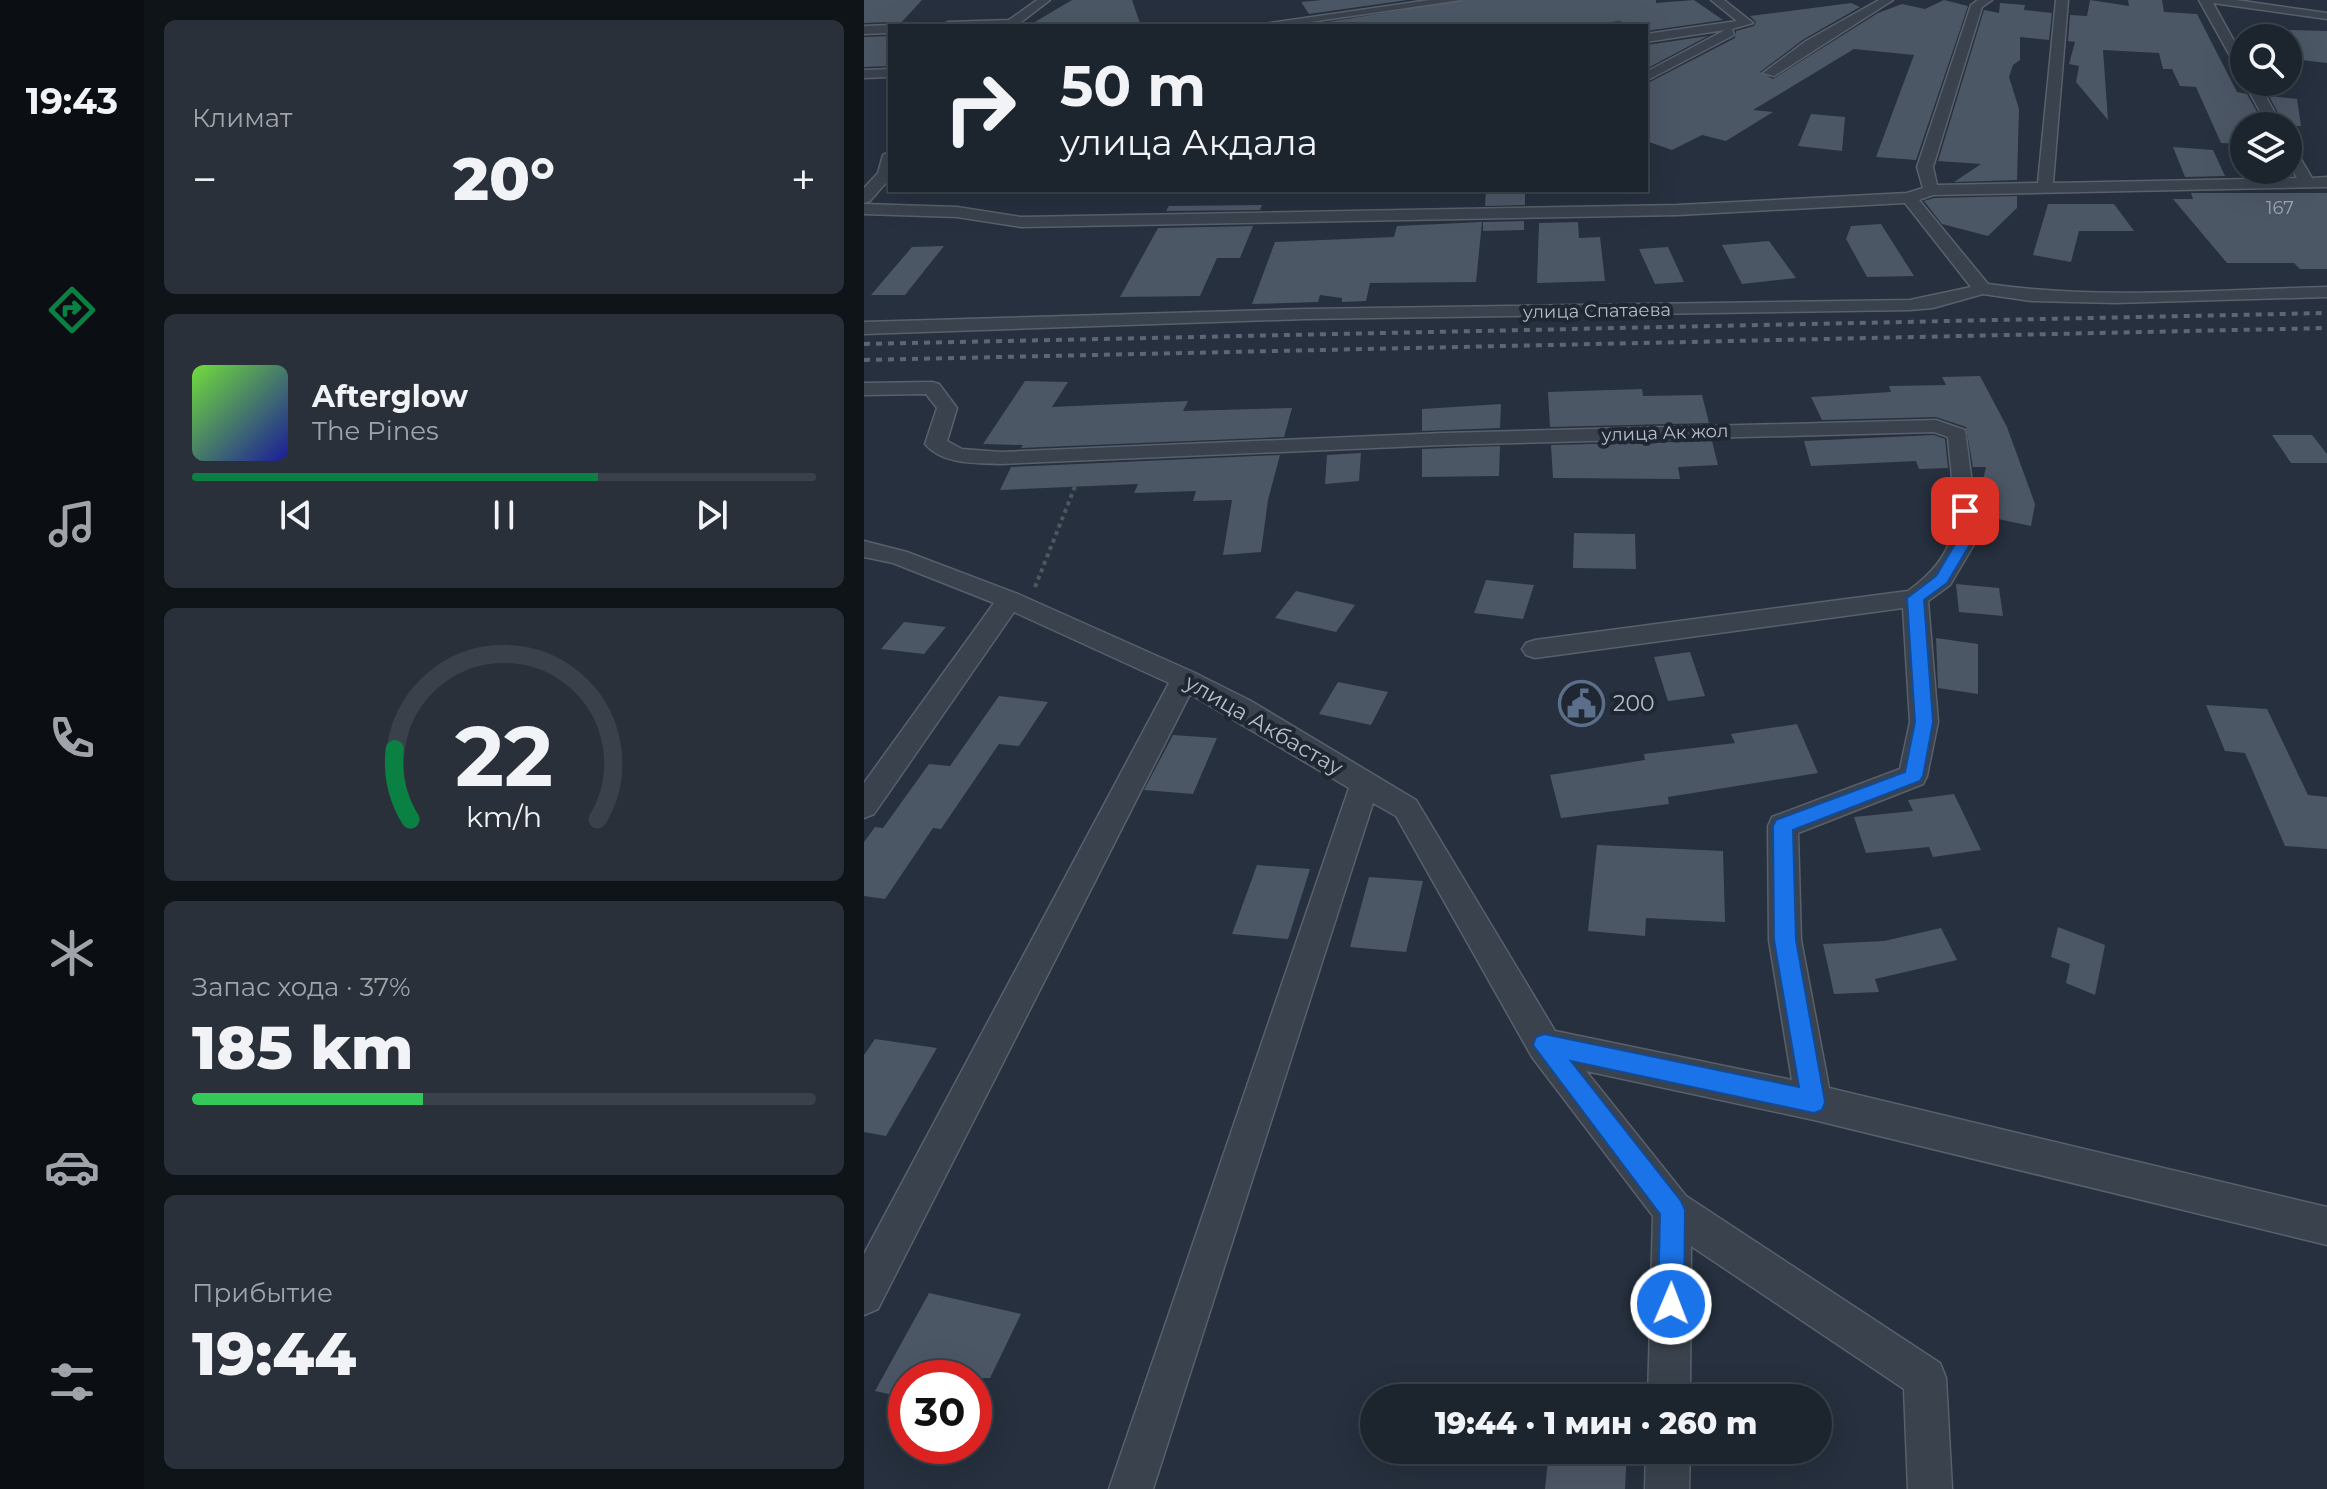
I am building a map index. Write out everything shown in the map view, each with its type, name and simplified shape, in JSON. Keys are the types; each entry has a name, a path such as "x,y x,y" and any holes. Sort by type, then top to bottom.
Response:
{"street":[{"path":"1011,24 1043,1 1055,0"},
{"path":"1271,24 1455,0"},
{"path":"1717,0 1747,23"},
{"path":"1769,73 1810,44 1887,0"},
{"path":"1931,190 1925,167 1977,5 1986,0"},
{"path":"2045,189 2062,0"},
{"path":"2205,0 2230,45"},
{"path":"2212,0 2294,6 2327,16"},
{"path":"1648,38 1747,23"},
{"path":"1648,76 1747,23"},
{"path":"864,30 888,29"},
{"path":"864,74 888,73"},
{"path":"2302,173 2307,182"},
{"path":"864,198 887,174"},
{"path":"864,209 957,212 1021,222 1678,210 1909,198 1931,190 2327,182"},
{"path":"1909,198 1982,289"},
{"name":"улица Спатаева","path":"864,328 1305,314 1910,305 1933,303 1982,289 2031,296 2115,298 2327,292"},
{"name":"улица Ак жол","path":"864,389 932,388 947,408 936,444 958,455 1001,458 1443,439 1936,426 1958,434 1967,536 1941,579 1915,598"},
{"name":"улица Акбастау","path":"864,549 899,557 1018,603 1184,679 1241,708 1406,808 1544,1045 1672,1210 1925,1378 1930,1489"},
{"path":"1535,649 1915,598 1924,722 1913,776 1783,826 1785,940 1814,1102"},
{"path":"864,806 1018,603"},
{"path":"864,1295 1184,679"},
{"path":"1131,1489 1365,784"},
{"path":"1544,1045 1814,1102 2327,1226"},
{"path":"1669,1384 1672,1210"},
{"path":"1667,1489 1668,1464"}],"path":[{"path":"1018,603 1088,454"}],"building":[{"path":"864,0 922,0 900,24 864,23"},
{"path":"1072,0 1132,0 1140,24 1031,24"},
{"path":"1408,0 1309,14 1301,2"},
{"path":"1464,0 1656,0 1656,3 1694,0 1723,20 1648,31 1648,24 1625,24 1620,21 1597,24 1315,24"},
{"path":"1944,0 1968,6 1916,160 1876,157 1914,55 1854,49 1753,110 1773,112 1726,141 1702,135 1672,150 1648,142 1648,83 1735,38 1736,31 1754,26 1756,22 1750,16 1851,3 1860,7 1804,39 1760,72 1773,79 1878,13 1902,4 1925,9"},
{"path":"2090,0 2129,6 2128,0 2162,0 2164,12 2197,14 2230,78 2230,96 2248,96 2257,112 2230,112 2230,143 2221,143 2196,87 2180,86 2172,69 2163,69 2159,53 2103,50 2108,120 2076,82 2079,66 2069,64 2075,42 2068,41 2070,15 2087,16"},
{"path":"2000,3 2025,5 2024,10 2052,13 2049,40 2020,37 2020,60 2013,65 2009,77 2019,109 2017,180 1954,182 1981,164 1938,161 1984,10 1999,13"},
{"path":"2302,30 2327,31 2327,63 2302,60"},
{"path":"888,36 888,66 864,67 864,37"},
{"path":"1708,36 1648,68 1648,45"},
{"path":"2269,96 2297,99 2299,112 2278,112"},
{"path":"1811,114 1845,117 1842,151 1798,146"},
{"path":"2173,147 2213,150 2225,176 2185,177"},
{"path":"1486,192 1525,192 1525,205 1485,206"},
{"path":"2191,193 2327,193 2327,269 2300,269 2294,263 2227,263 2173,199 2193,199"},
{"path":"2017,196 2017,208 1988,236 1942,224 1924,201 1934,198"},
{"path":"2048,204 2114,204 2134,231 2079,231 2071,262 2033,255"},
{"path":"1262,205 1260,210 1166,211 1169,206"},
{"path":"1524,221 1524,230 1483,231 1483,222"},
{"path":"1482,222 1476,282 1370,283 1366,301 1342,302 1342,298 1320,295 1318,302 1252,304 1275,242 1394,237 1397,226"},
{"path":"1578,222 1579,238 1600,237 1605,281 1537,283 1539,223"},
{"path":"1881,224 1914,276 1867,277 1846,239 1851,226"},
{"path":"1253,226 1240,258 1217,258 1200,296 1120,297 1158,228"},
{"path":"1769,241 1796,278 1742,284 1722,245"},
{"path":"944,246 905,295 871,295 912,247"},
{"path":"1668,247 1684,282 1655,284 1639,249"},
{"path":"1980,376 2007,427 2035,504 2031,526 1979,515 1978,503 1986,467 1973,467 1966,427 1936,417 1822,420 1811,397 1891,392 1889,386 1946,385 1942,377"},
{"path":"1025,381 1068,382 1052,407 1188,401 1183,411 1292,408 1284,437 1021,448 1023,445 983,444"},
{"path":"1642,389 1643,396 1702,395 1709,423 1550,427 1548,392"},
{"path":"1501,404 1500,428 1422,431 1422,409"},
{"path":"1934,435 1945,439 1948,468 1919,469 1916,461 1811,466 1804,441"},
{"path":"2272,435 2312,435 2327,454 2327,463 2291,463"},
{"path":"1712,441 1718,465 1678,467 1680,479 1553,478 1551,445"},
{"path":"1500,446 1499,476 1422,477 1422,449"},
{"path":"1361,453 1359,481 1325,484 1327,455"},
{"path":"1280,455 1268,500 1261,552 1223,555 1232,500 1193,501 1196,491 1134,493 1138,484 1000,490 1011,467"},
{"path":"1574,533 1635,534 1636,569 1573,568"},
{"path":"1486,580 1534,585 1523,619 1474,613"},
{"path":"1956,584 1999,588 2003,616 1959,612"},
{"path":"1296,591 1355,605 1336,632 1275,618"},
{"path":"904,622 946,627 924,654 881,649"},
{"path":"1936,638 1978,644 1978,694 1938,688"},
{"path":"1690,652 1705,696 1668,701 1654,657"},
{"path":"1338,682 1388,692 1371,725 1319,714"},
{"path":"999,696 1048,702 1019,746 999,744 941,829 933,828 885,899 864,896 864,842 875,827 883,828 929,764 950,766"},
{"path":"2206,705 2267,709 2308,795 2327,797 2327,849 2285,846 2245,753 2225,751"},
{"path":"1797,724 1818,773 1668,797 1669,804 1561,818 1550,775 1645,760 1644,754 1735,743 1731,734"},
{"path":"1173,735 1217,738 1193,794 1144,790"},
{"path":"1954,794 1981,850 1933,857 1929,847 1866,853 1854,817 1913,811 1908,800"},
{"path":"1597,845 1723,851 1725,922 1646,918 1645,936 1588,931"},
{"path":"1257,865 1310,869 1288,939 1232,934"},
{"path":"1369,877 1423,881 1406,952 1350,947"},
{"path":"2058,927 2105,945 2095,995 2066,983 2070,964 2051,957"},
{"path":"1941,928 1957,960 1875,979 1879,992 1834,994 1823,944 1884,941"},
{"path":"875,1039 937,1048 886,1136 864,1132 864,1055"},
{"path":"929,1293 1021,1314 992,1374 992,1360 892,1360"},
{"path":"888,1367 888,1394 875,1391"},
{"path":"1548,1464 1626,1464 1625,1489 1545,1489"}],"railway":[{"path":"864,344 2327,313"},
{"path":"864,360 2327,328"}],"place":[{"name":"200","path":"1582,703"}],"route":[{"path":"1671,1304 1672,1210 1544,1045 1814,1102 1785,940 1783,826 1913,776 1924,722 1915,598 1941,579 1967,536 1965,511"}]}
